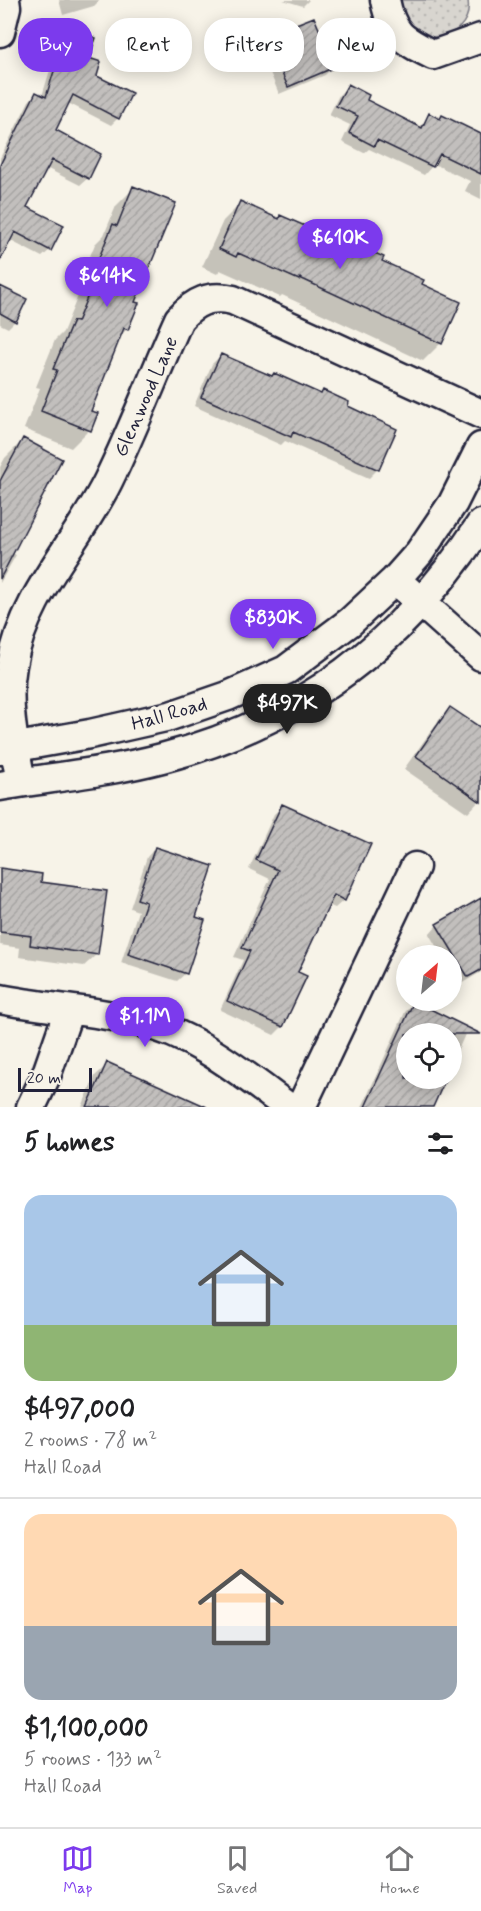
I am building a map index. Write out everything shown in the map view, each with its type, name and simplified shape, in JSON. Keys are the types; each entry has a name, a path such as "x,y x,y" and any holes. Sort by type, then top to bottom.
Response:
{"street":[{"path":"0,32 6,7 5,0"},
{"path":"385,0 389,21 405,41 433,55 481,38"},
{"name":"Glenwood Lane","path":"10,784 7,749 11,668 15,648 37,597 108,482 179,319 189,308 208,298 233,300 481,414"},
{"name":"Hall Road","path":"7,749 170,716 228,696 286,670 350,622 396,580 419,553 453,503 481,447"},
{"name":"Hall Road","path":"10,784 110,769 162,758 212,743 261,723 308,698 348,671 384,640 422,602 481,524"},
{"path":"396,580 481,656"},
{"path":"301,1107 415,867"},
{"path":"0,999 137,1020 188,1039 227,1062 288,1107"},
{"path":"31,1107 46,1076 69,1010"}],"shaded area":[{"path":"395,0 468,0 468,13 464,23 456,30 436,37 425,36 407,26"}],"building":[{"path":"314,17 316,22 316,72 323,72 288,87 281,72 304,72 304,21"},
{"path":"93,59 101,62 97,76 132,93 119,119 73,95 56,130 101,154 89,179 52,160 27,207 64,225 51,251 15,232 0,261 0,165 36,92 46,97 54,72 93,72"},
{"path":"348,84 369,95 367,100 422,128 429,113 440,119 442,115 481,134 481,174 440,154 433,167 377,140 374,146 349,133 358,116 336,106"},
{"path":"133,186 176,203 135,302 139,303 128,330 124,328 91,411 98,413 91,431 41,411 57,370 53,369 73,321 77,322 97,273 93,272 113,224 117,226"},
{"path":"240,201 279,219 280,215 328,236 330,233 384,257 382,261 424,280 422,284 461,302 442,344 300,278 299,280 238,253 236,257 219,249"},
{"path":"0,286 27,299 16,322 0,313"},
{"path":"221,354 272,376 274,373 321,394 323,390 349,402 348,406 397,429 379,470 293,432 291,437 201,397"},
{"path":"23,438 62,459 0,579 0,481"},
{"path":"450,707 481,728 481,802 416,756"},
{"path":"282,804 371,844 345,901 334,895 298,972 307,976 283,1027 227,1001 250,951 242,948 278,870 256,860"},
{"path":"155,847 213,866 196,917 205,920 187,974 128,954 146,902 137,899"},
{"path":"0,868 42,874 41,882 107,891 98,955 30,945 31,936 0,932"},
{"path":"481,898 481,970 468,977 462,967 462,945 449,945 436,924"},
{"path":"409,1011 434,1011 459,1023 404,1023"},
{"path":"462,1025 481,1034 462,1034"},
{"path":"396,1040 396,1089 441,1089 433,1107 365,1107"},
{"path":"107,1062 207,1107 87,1107"}]}
